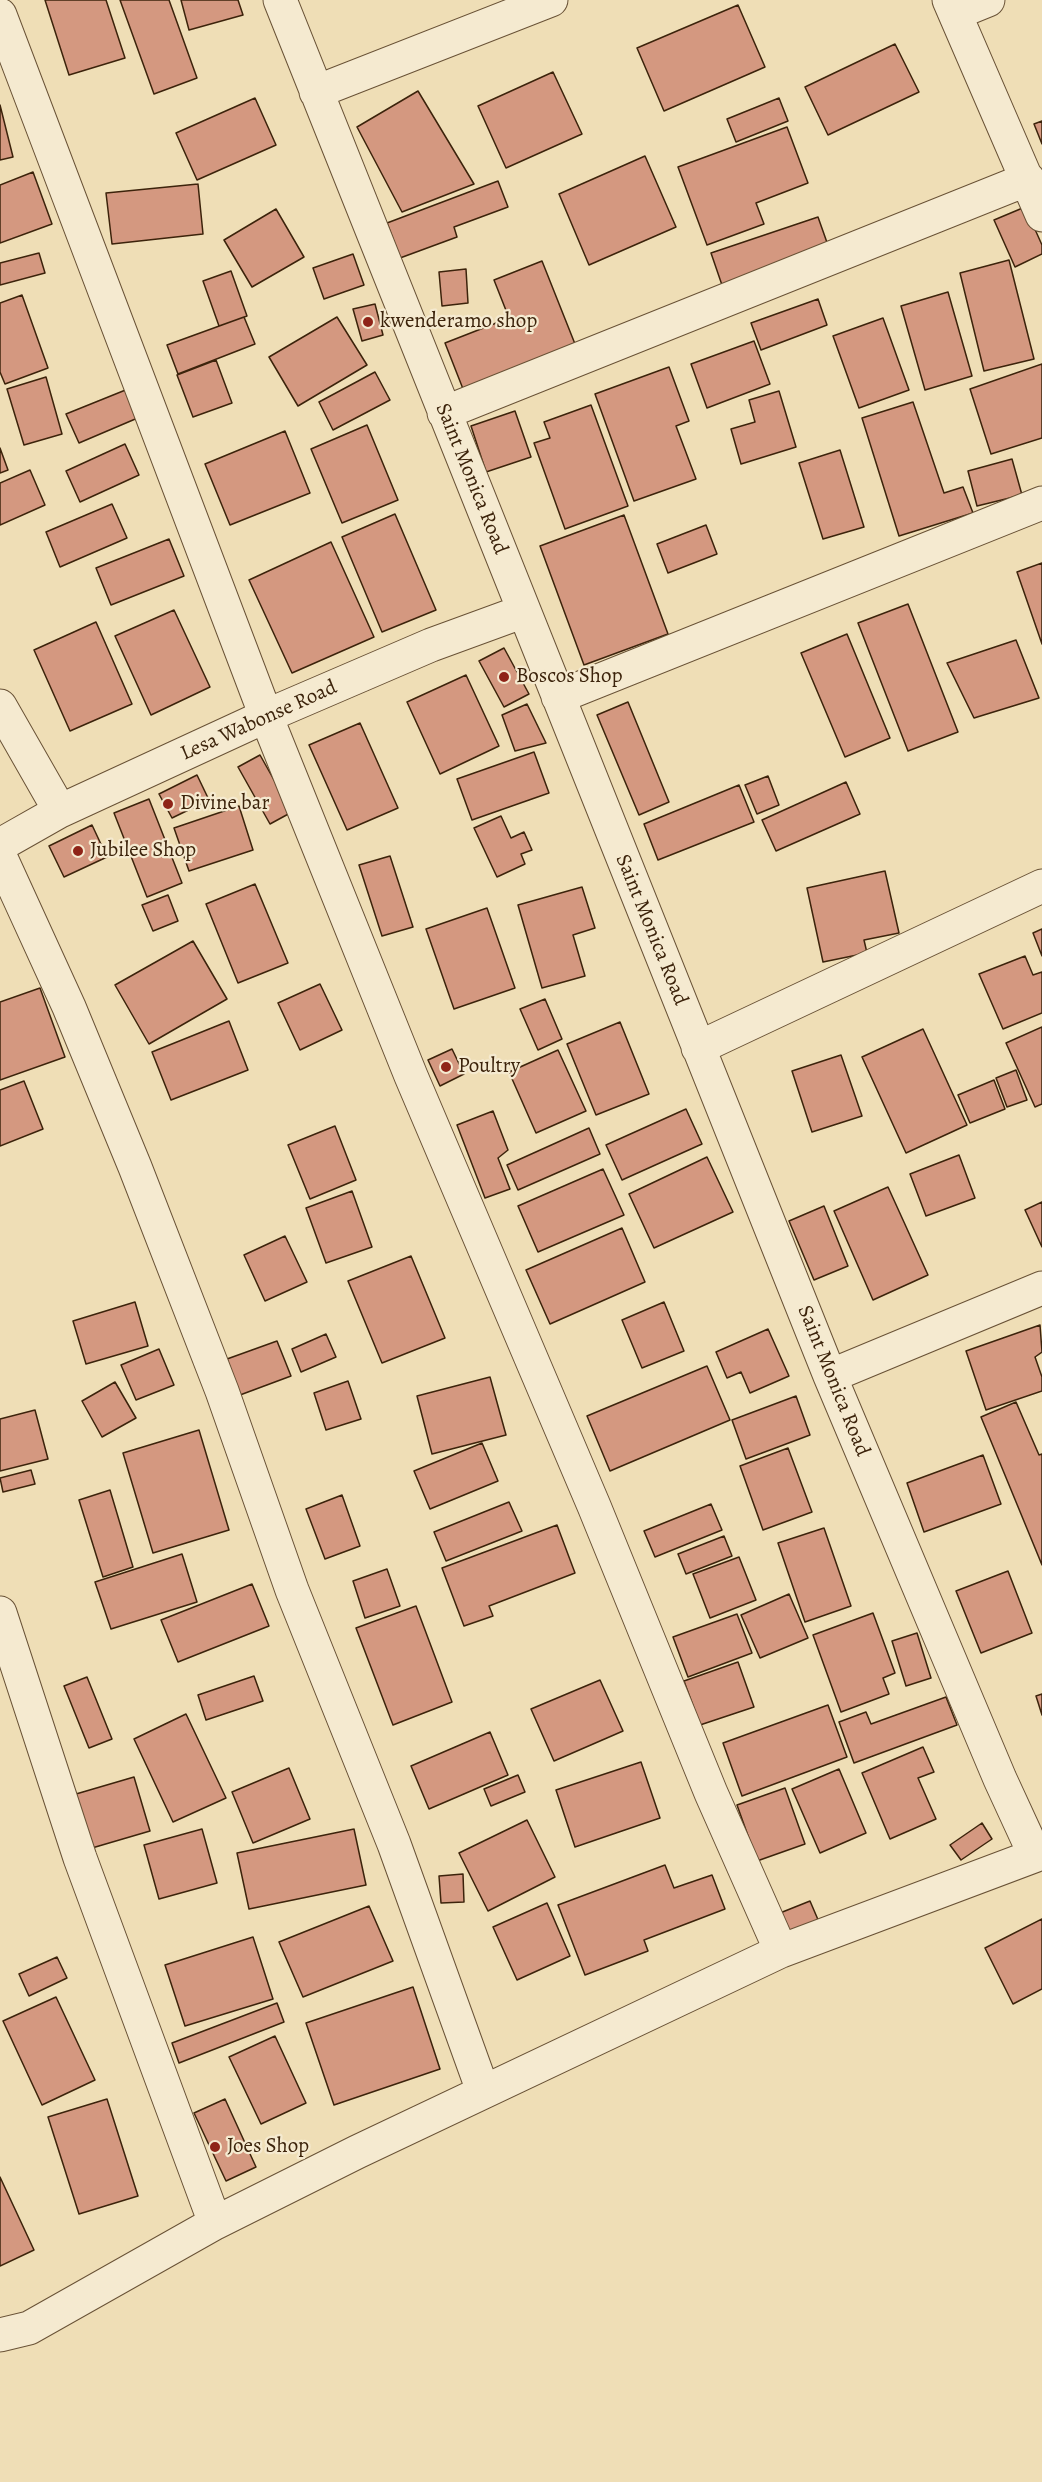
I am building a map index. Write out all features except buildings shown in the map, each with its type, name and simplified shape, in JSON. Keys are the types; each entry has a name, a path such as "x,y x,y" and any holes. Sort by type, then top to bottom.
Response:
{"street":[{"name":"Saint Monica Road","path":"280,0 830,1376 1000,1779 1039,1854"},
{"path":"316,92 552,0"},
{"path":"988,0 952,6 1042,215"},
{"path":"0,15 266,716 411,1077 594,1506 711,1793 781,1951"},
{"path":"444,413 1028,179"},
{"path":"558,697 1042,503"},
{"name":"Lesa Wabonse Road","path":"0,845 60,811 266,716 431,645 524,611"},
{"path":"0,706 60,811"},
{"path":"0,856 69,1007 143,1189 222,1391 292,1590 394,1845 483,2091"},
{"path":"698,1048 1042,886"},
{"path":"830,1376 1042,1288"},
{"path":"0,1613 80,1858 215,2223"},
{"path":"0,2335 28,2328 215,2223 483,2091 781,1951 1039,1854"}],"place":[{"name":"kwenderamo shop","path":"368,322"},
{"name":"Boscos Shop","path":"504,677"},
{"name":"Divine bar","path":"168,804"},
{"name":"Jubilee Shop","path":"78,851"},
{"name":"Poultry","path":"446,1067"},
{"name":"Joes Shop","path":"215,2147"}]}
